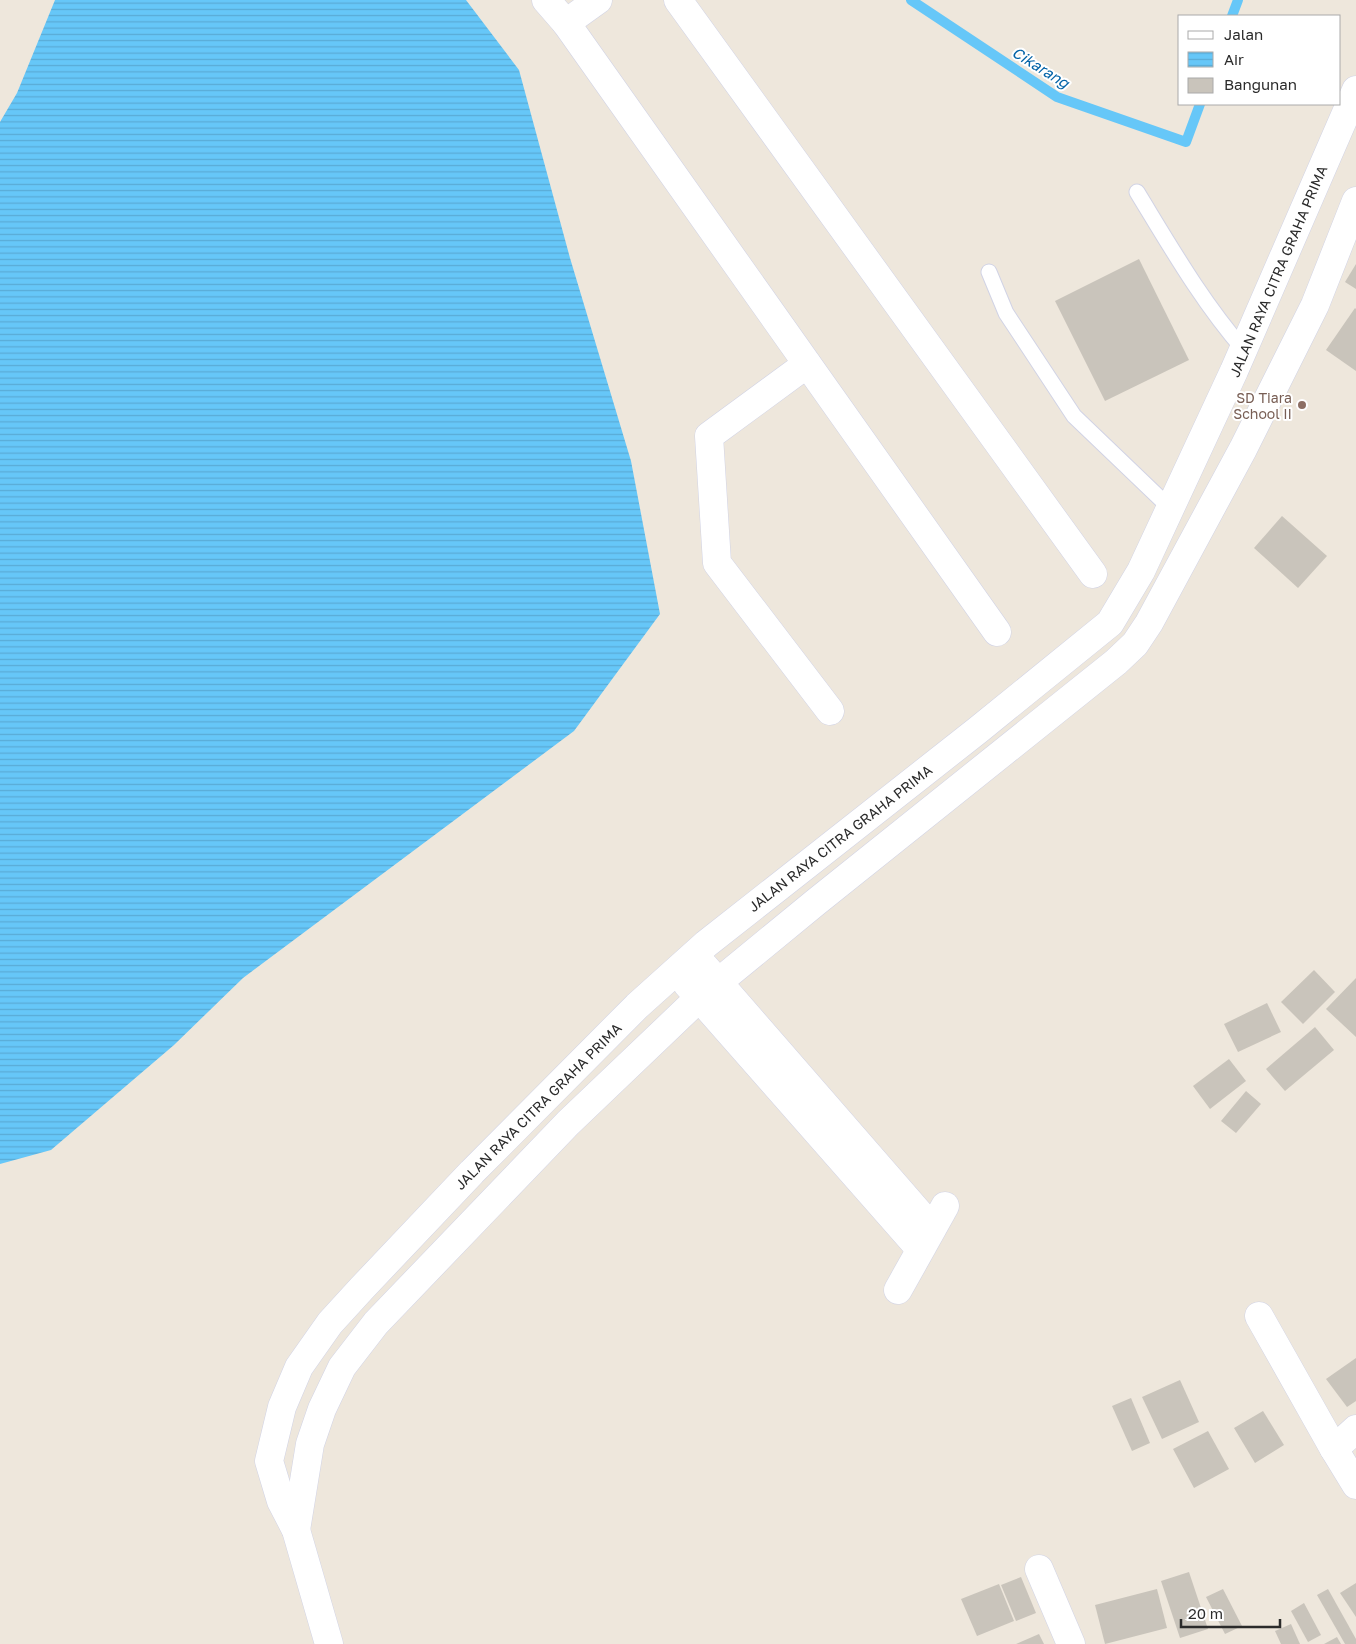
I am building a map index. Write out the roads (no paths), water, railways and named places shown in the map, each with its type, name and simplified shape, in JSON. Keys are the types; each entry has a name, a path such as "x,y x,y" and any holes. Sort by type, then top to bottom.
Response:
{"street":[{"path":"546,0 566,23 997,632"},
{"path":"566,23 598,0"},
{"path":"678,0 1093,574"},
{"name":"JALAN RAYA CITRA GRAHA PRIMA","path":"329,1644 296,1530 281,1501 269,1461 282,1407 299,1366 330,1324 408,1238 575,1068 685,962 978,730 1110,622 1140,571 1244,350 1356,90"},
{"name":"JALAN RAYA CITRA GRAHA PRIMA","path":"296,1530 310,1444 322,1409 342,1367 376,1323 568,1123 708,990 1116,662 1135,644 1149,623 1242,449 1315,305 1356,201"},
{"path":"807,364 709,436 717,563 830,711"},
{"path":"1205,433 1242,449"},
{"path":"685,962 708,990 932,1228 898,1290"},
{"path":"1259,1316 1356,1485"},
{"path":"1334,1449 1356,1429"},
{"path":"1039,1569 1072,1644"}],"lane":[{"path":"1137,192 1179,261 1225,328 1244,350"},
{"path":"989,272 1006,313 1074,416 1170,508"}],"water":[{"path":"55,0 466,0 519,70 570,258 631,461 660,614 574,731 243,978 174,1045 51,1150 0,1164 0,122 17,93"}],"waterway":[{"name":"Cikarang","path":"911,0 1057,97 1186,142 1200,105"},
{"name":"Cikarang","path":"1232,15 1238,0"}],"place":[{"name":"SD Tiara School II","path":"1302,405"}]}
